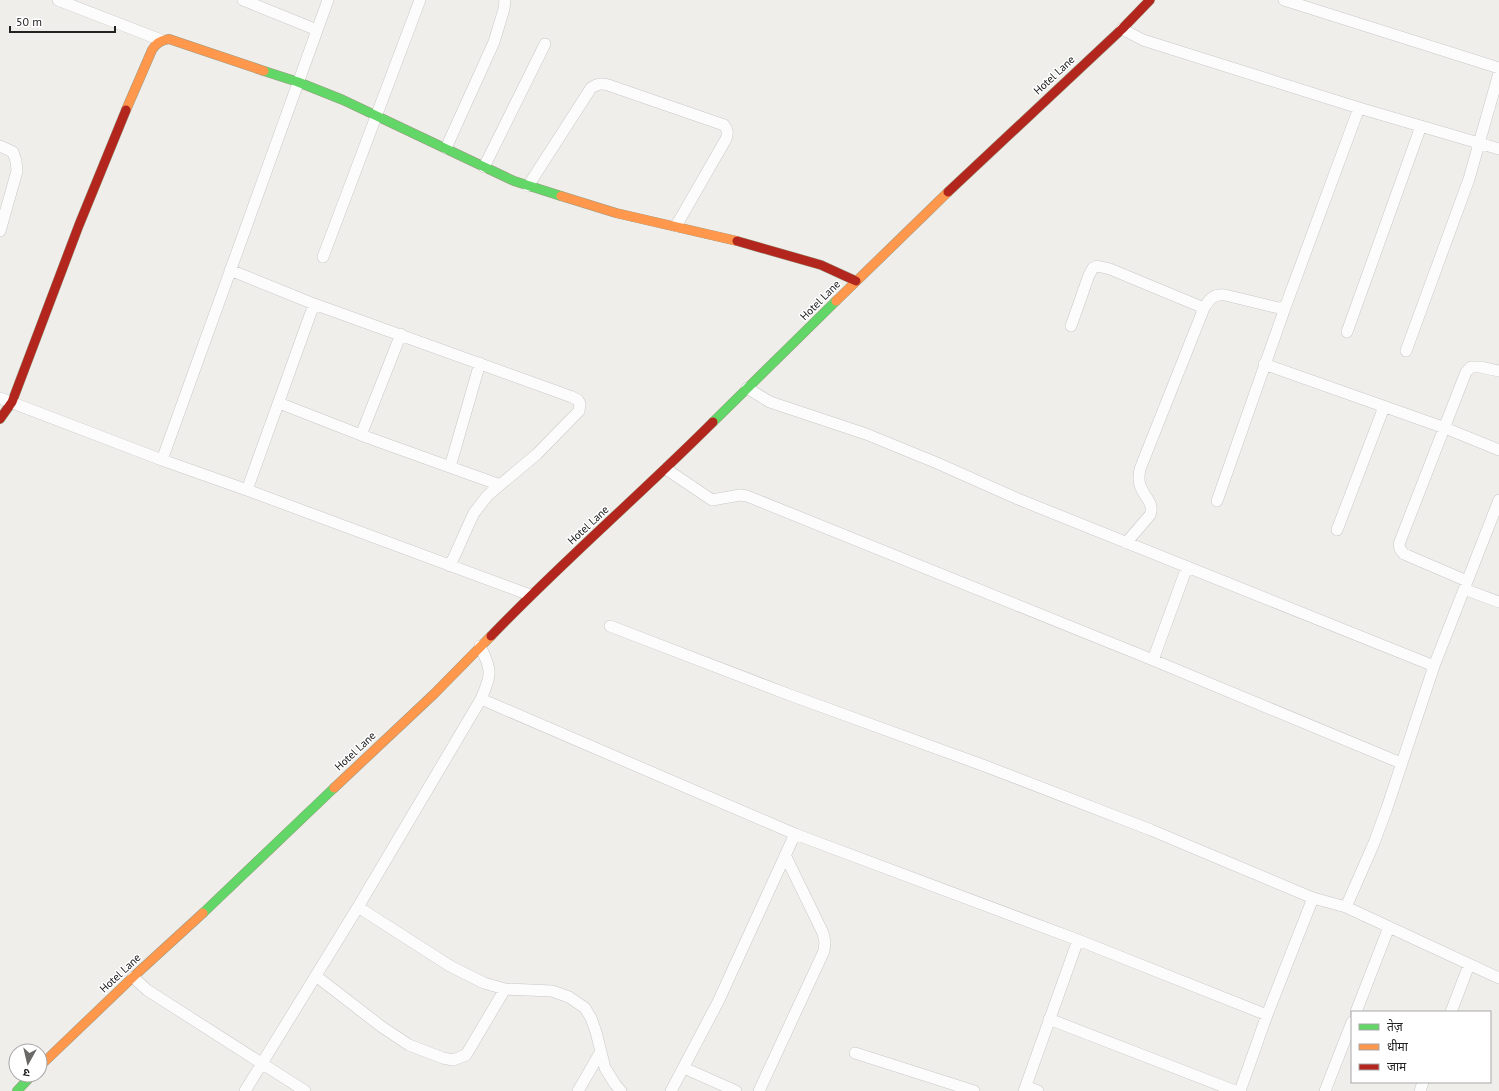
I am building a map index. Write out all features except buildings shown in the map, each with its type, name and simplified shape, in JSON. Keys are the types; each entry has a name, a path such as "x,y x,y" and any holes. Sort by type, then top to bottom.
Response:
{"street":[{"path":"58,0 161,40 169,39 298,82 343,100 514,181 528,186 616,213 759,246 821,265 856,281"},
{"path":"243,0 317,30"},
{"path":"162,460 328,0"},
{"path":"323,257 420,0"},
{"path":"446,148 494,42 504,9 505,0"},
{"name":"Hotel Lane","path":"48,1058 132,977 187,929 434,694 484,655 530,595 666,469 756,394 856,281 1030,114 1122,30 1150,0"},
{"path":"1284,0 1499,68"},
{"path":"1122,30 1143,40 1359,108 1499,149"},
{"path":"0,419 12,402 66,255 125,109 152,50 161,40"},
{"path":"484,167 545,44"},
{"path":"1406,351 1469,179 1499,73"},
{"path":"528,186 591,88 596,85 608,85 724,125 727,128 728,133 726,139 676,226"},
{"path":"1217,501 1264,364 1359,108"},
{"path":"1346,332 1420,126"},
{"path":"0,146 13,152 17,171 0,231"},
{"path":"1071,326 1089,275 1093,268 1097,266 1110,269 1204,308"},
{"path":"230,270 314,304 480,363 578,400 580,404 579,411 537,454 488,495 474,513 450,566"},
{"path":"1126,543 1150,515 1152,510 1151,505 1140,485 1138,478 1140,469 1204,308 1210,299 1218,294 1279,308 1286,304"},
{"path":"247,490 314,304"},
{"path":"361,435 400,334"},
{"path":"450,467 480,363"},
{"path":"1264,364 1445,428 1499,450"},
{"path":"1499,371 1480,366 1471,367 1466,372 1400,544 1400,549 1404,554 1499,602"},
{"path":"756,394 866,434 937,463 1018,499 1434,666"},
{"path":"0,398 162,460 530,595"},
{"path":"279,402 361,435 500,485"},
{"path":"1337,530 1384,407"},
{"path":"666,469 712,500 740,495 747,496 1153,660 1401,763"},
{"path":"1346,907 1374,843 1434,666 1499,500"},
{"path":"1153,660 1187,567"},
{"path":"610,626 790,695 1000,771 1151,830 1313,898 1346,907 1499,978"},
{"path":"245,1091 358,907 481,699 490,673 484,655"},
{"path":"481,699 795,834 1078,940 1266,1015"},
{"path":"671,1091 724,990 795,834"},
{"path":"759,1091 824,951 825,942 823,933 785,855"},
{"path":"1240,1091 1266,1015 1313,898"},
{"path":"358,907 450,966 484,983 505,989 552,991 569,997 585,1008 591,1018 605,1068 621,1091"},
{"path":"1356,1011 1389,927"},
{"path":"1038,1091 1025,1089 1078,940"},
{"path":"1451,1011 1469,965"},
{"path":"316,976 382,1027 409,1045 443,1058 453,1060 466,1055 505,989"},
{"path":"132,977 144,987 306,1091"},
{"path":"1049,1019 1235,1091"},
{"path":"1325,1091 1351,1025"},
{"path":"578,1091 600,1053"},
{"path":"855,1053 952,1088 974,1091"},
{"path":"684,1068 736,1091"},
{"path":"17,1091 24,1083"}],"traffic: fast":[{"path":"264,71 298,82 343,100 514,181 561,196"},
{"path":"713,422 836,301"},
{"path":"203,913 334,788"},
{"path":"17,1091 24,1083"}],"traffic: slow":[{"path":"126,110 152,50 155,45 164,40 169,39 264,71"},
{"path":"836,301 948,192"},
{"path":"561,196 616,213 737,241"},
{"path":"334,788 434,694 491,636"},
{"path":"48,1058 203,913"}],"traffic: jam":[{"path":"948,192 1122,29 1150,0"},
{"path":"0,419 12,402 79,225 126,110"},
{"path":"737,241 821,265 856,281"},
{"path":"491,636 545,582 713,422"}]}
